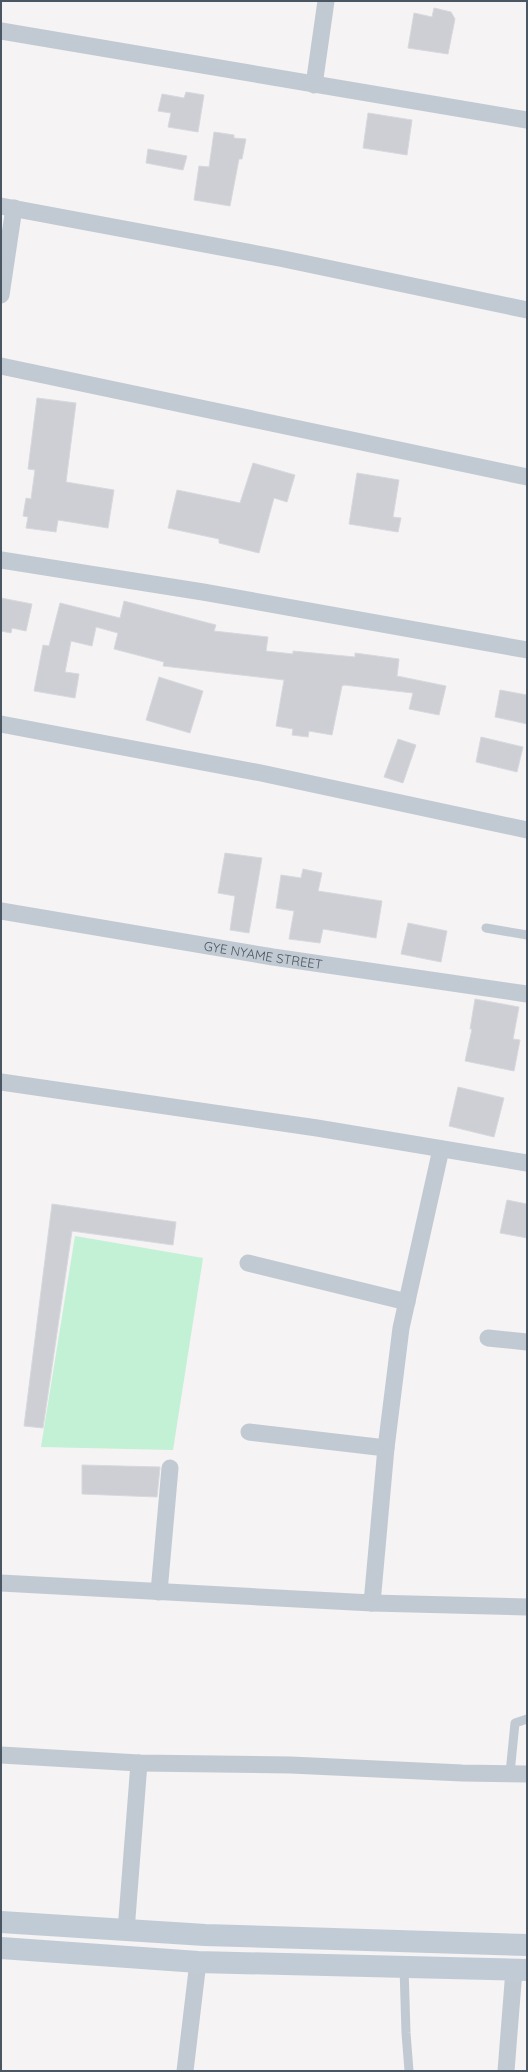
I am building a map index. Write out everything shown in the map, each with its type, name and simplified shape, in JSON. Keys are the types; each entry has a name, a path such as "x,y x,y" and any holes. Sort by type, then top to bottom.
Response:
{"street":[{"path":"314,85 326,1"},
{"path":"1,31 527,120"},
{"path":"1,295 8,207 279,258 527,310"},
{"path":"1,366 527,477"},
{"path":"1,560 203,592 527,650"},
{"path":"1,724 253,771 527,830"},
{"name":"GYE NYAME STREET","path":"1,911 273,957 527,994"},
{"path":"1,1082 316,1128 527,1163"},
{"path":"372,1603 386,1448 402,1328 441,1149"},
{"path":"248,1263 407,1302"},
{"path":"488,1338 527,1342"},
{"path":"249,1432 386,1448"},
{"path":"159,1592 170,1468"},
{"path":"1,1583 372,1603 527,1608"},
{"path":"1,1755 139,1763 291,1765 527,1774"},
{"path":"126,1931 139,1763"},
{"path":"1,1922 126,1931 212,1935 527,1945"},
{"path":"1,1948 198,1962 520,1970 506,2071"},
{"path":"185,2071 198,1962"}],"lane":[{"path":"486,928 527,935"},
{"path":"510,1773 515,1723 527,1719"},
{"path":"404,1967 406,2034 409,2071"}],"green space":[{"path":"75,1236 203,1258 173,1450 41,1447"}],"building":[{"path":"434,8 451,12 455,19 448,54 408,48 414,13 432,17"},
{"path":"186,92 204,95 198,132 168,127 171,113 158,111 162,94 184,98"},
{"path":"368,113 412,120 407,155 363,148"},
{"path":"214,132 234,135 234,138 246,139 242,159 239,159 230,206 194,200 199,166 209,167"},
{"path":"148,149 187,156 183,170 146,163"},
{"path":"37,398 76,403 66,482 114,490 108,528 58,520 56,532 26,528 28,517 23,516 26,498 31,499 35,470 28,469"},
{"path":"253,463 295,475 287,502 274,498 259,553 219,543 219,539 168,528 177,490 240,503"},
{"path":"357,473 399,480 393,517 401,518 398,532 349,524"},
{"path":"1,598 32,604 26,631 12,628 11,633 1,631"},
{"path":"124,601 216,625 214,631 268,637 266,651 293,654 293,651 355,657 355,653 399,659 397,676 446,686 439,715 409,709 413,693 344,685 342,686 332,735 309,731 308,737 292,735 293,729 276,726 284,680 163,666 164,662 114,649 118,633 96,627 92,646 71,641 65,672 79,674 75,698 34,691 43,645 49,646 60,603 120,618"},
{"path":"159,677 203,691 190,733 146,720"},
{"path":"500,690 527,695 527,724 495,717"},
{"path":"481,737 523,747 517,772 476,762"},
{"path":"398,739 416,745 403,783 384,777"},
{"path":"225,853 262,858 249,933 230,930 235,896 218,893"},
{"path":"303,869 322,873 318,891 382,901 376,938 323,929 320,943 289,939 294,911 276,908 281,875 301,878"},
{"path":"408,923 447,931 441,962 401,954"},
{"path":"475,999 519,1007 513,1039 520,1040 514,1071 465,1061 472,1029 470,1029"},
{"path":"458,1087 504,1098 494,1137 449,1126"},
{"path":"507,1200 527,1204 527,1238 500,1233"},
{"path":"52,1204 176,1222 173,1245 72,1231 43,1428 24,1426"},
{"path":"82,1465 160,1467 157,1497 82,1494"}]}
